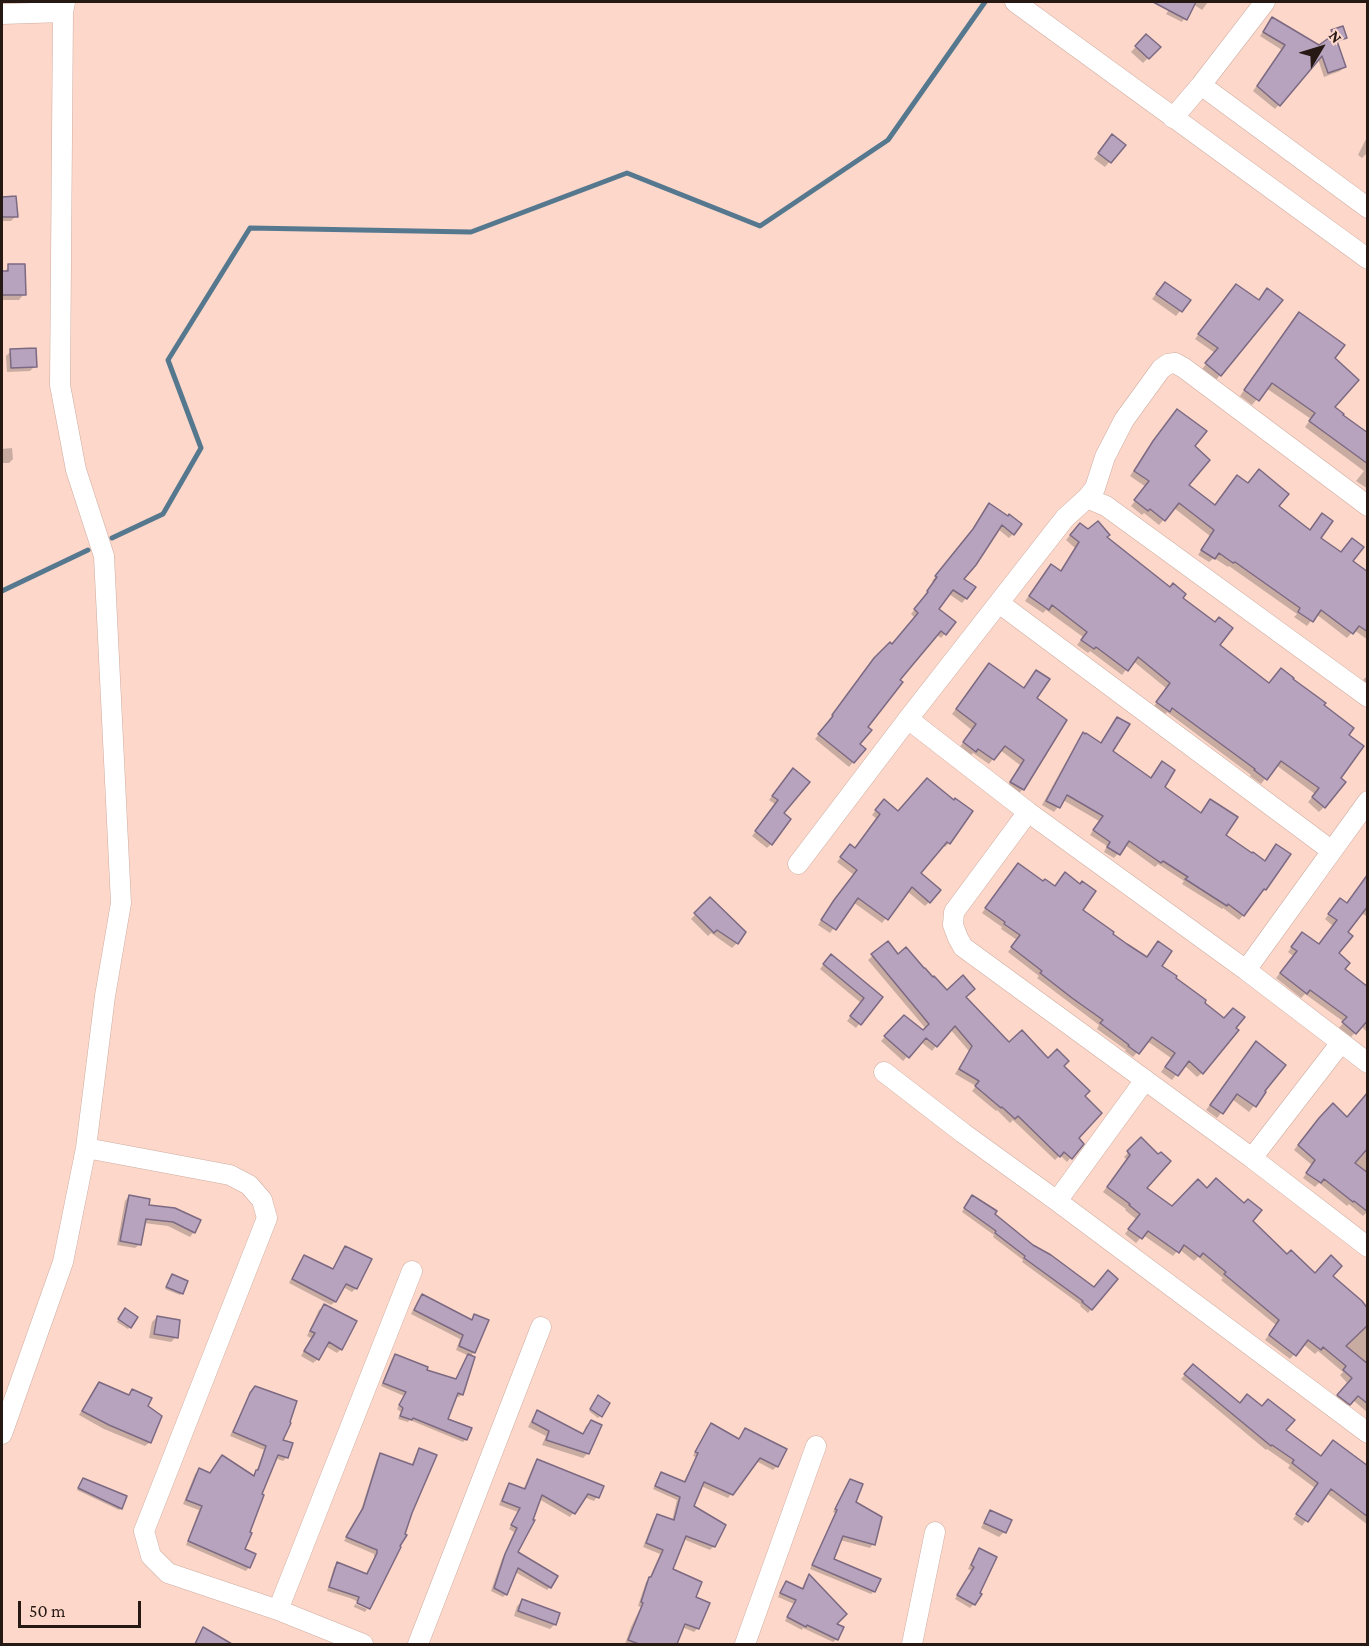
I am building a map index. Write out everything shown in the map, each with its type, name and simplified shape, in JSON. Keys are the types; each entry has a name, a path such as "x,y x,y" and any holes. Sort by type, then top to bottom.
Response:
{"street":[{"path":"1173,118 1265,2"},
{"path":"1017,3 1368,259"},
{"path":"2,14 64,7 60,386 76,470 104,556 121,903 105,996 86,1148 63,1262 2,1434"},
{"path":"1201,85 1368,208"},
{"path":"798,864 1065,518 1095,488 1105,456 1124,420 1161,369 1168,364 1175,363 1184,368 1368,506"},
{"path":"1087,498 1118,514 1368,697"},
{"path":"999,603 1332,851"},
{"path":"908,719 1029,812 1246,970 1340,1044 1368,1063"},
{"path":"1246,970 1368,801"},
{"path":"1029,812 954,912 953,925 963,947 1252,1158 1368,1247"},
{"path":"1252,1158 1340,1044"},
{"path":"884,1072 1368,1432"},
{"path":"1058,1201 1145,1080"},
{"path":"86,1148 231,1175 249,1185 262,1200 267,1218 144,1531 152,1556 168,1573 278,1610 363,1644"},
{"path":"278,1610 412,1271"},
{"path":"418,1644 541,1327"},
{"path":"745,1644 816,1446"},
{"path":"912,1644 935,1533"}],"building":[{"path":"1153,2 1196,2 1187,20"},
{"path":"1272,17 1319,45 1333,35 1331,30 1343,26 1347,38 1337,41 1346,67 1328,73 1322,56 1280,106 1257,86 1285,45 1263,32"},
{"path":"1146,34 1161,47 1149,59 1135,46"},
{"path":"1112,134 1126,145 1111,163 1098,153"},
{"path":"16,196 18,217 2,217 2,197"},
{"path":"8,264 25,264 26,295 2,295 2,271 8,271"},
{"path":"1165,282 1191,300 1182,312 1156,294"},
{"path":"1236,284 1259,300 1267,288 1283,300 1221,376 1205,363 1218,348 1198,334"},
{"path":"1299,312 1345,345 1335,358 1359,380 1335,407 1368,433 1368,464 1309,421 1315,413 1272,383 1259,401 1244,390"},
{"path":"36,348 37,367 11,368 10,349"},
{"path":"1177,409 1207,431 1195,446 1210,460 1189,485 1215,505 1237,475 1248,483 1259,469 1289,494 1279,506 1310,530 1322,513 1333,521 1321,538 1341,552 1352,538 1364,547 1353,561 1368,572 1368,632 1359,626 1353,634 1321,610 1313,622 1298,612 1300,608 1235,562 1233,563 1219,553 1215,559 1201,550 1214,530 1179,503 1165,521 1134,500 1149,481 1134,471"},
{"path":"989,503 1022,524 1014,535 1002,525 964,579 976,587 967,599 953,590 939,609 956,622 946,635 941,631 900,680 903,682 868,727 872,730 860,744 866,749 854,763 818,734 874,658 890,642 892,644 918,613 914,609 928,592 937,577 935,576 973,529"},
{"path":"1098,521 1110,535 1107,537 1170,587 1173,583 1186,594 1183,598 1215,622 1219,617 1233,628 1220,645 1269,683 1281,668 1354,728 1349,735 1364,746 1341,778 1346,782 1325,808 1312,797 1319,788 1281,761 1267,780 1172,708 1170,712 1156,702 1170,683 1138,657 1128,671 1096,647 1094,649 1081,640 1087,632 1052,605 1049,610 1029,596 1051,564 1061,571 1079,542 1070,535 1080,523 1088,529"},
{"path":"989,663 1024,688 1036,670 1050,679 1037,698 1067,720 1024,790 1010,782 1024,760 1005,746 994,760 978,749 976,752 963,742 976,724 956,709"},
{"path":"1117,717 1130,724 1113,751 1151,778 1162,761 1175,770 1165,787 1201,813 1210,799 1238,817 1226,835 1265,861 1276,844 1291,854 1266,890 1264,889 1244,916 1185,879 1188,877 1163,861 1161,863 1129,841 1120,855 1107,847 1110,842 1093,830 1103,816 1067,795 1060,808 1046,801 1083,732 1101,743"},
{"path":"793,768 810,782 784,813 791,819 772,845 755,831 778,800 772,796"},
{"path":"927,778 954,800 955,798 973,811 950,844 947,842 921,873 941,890 930,903 912,887 888,920 858,898 836,930 821,920 857,870 840,857 850,844 855,848 880,814 875,810 884,799 898,811"},
{"path":"1018,863 1043,881 1045,879 1055,886 1065,872 1080,884 1082,881 1096,891 1083,910 1147,957 1158,941 1172,951 1162,966 1206,1000 1205,1003 1224,1018 1233,1008 1245,1017 1236,1028 1239,1030 1203,1074 1189,1061 1178,1076 1165,1067 1175,1053 1152,1037 1139,1054 1100,1023 1103,1020 1040,973 1042,971 1011,947 1020,935 985,908"},
{"path":"1368,874 1368,906 1348,932 1353,936 1339,953 1350,963 1345,969 1368,987 1368,1020 1356,1034 1342,1022 1347,1017 1310,990 1307,994 1280,973 1297,951 1291,947 1302,932 1319,944 1337,920 1328,914 1340,898 1347,903"},
{"path":"710,897 746,932 738,944 717,930 714,933 694,913"},
{"path":"888,941 898,954 906,947 947,990 963,975 975,989 966,997 1009,1042 1022,1030 1048,1058 1057,1049 1069,1061 1064,1066 1090,1091 1085,1096 1102,1113 1079,1138 1084,1144 1072,1159 1064,1152 1060,1157 1018,1116 1015,1119 975,1086 979,1081 959,1069 972,1046 955,1026 937,1047 926,1038 909,1058 884,1036 904,1015 923,1030 929,1024 871,954"},
{"path":"831,954 883,997 861,1025 850,1016 864,998 823,964"},
{"path":"1256,1041 1286,1065 1265,1091 1256,1107 1237,1094 1223,1114 1210,1105"},
{"path":"1368,1092 1368,1148 1355,1163 1368,1173 1368,1212 1324,1179 1321,1183 1306,1173 1315,1160 1298,1145 1333,1103 1347,1117"},
{"path":"1141,1137 1158,1154 1161,1152 1171,1161 1147,1188 1172,1206 1198,1179 1207,1188 1216,1178 1244,1203 1248,1199 1262,1210 1253,1221 1287,1254 1291,1250 1315,1273 1331,1255 1342,1266 1333,1276 1368,1309 1368,1325 1346,1346 1368,1364 1368,1404 1358,1396 1350,1405 1337,1395 1352,1378 1343,1370 1346,1366 1323,1347 1321,1350 1308,1340 1296,1356 1269,1335 1279,1320 1224,1274 1226,1272 1203,1253 1200,1257 1184,1245 1179,1253 1148,1231 1142,1239 1128,1229 1140,1214 1107,1187 1130,1155 1127,1151"},
{"path":"129,1195 150,1199 149,1205 175,1208 201,1220 195,1233 173,1222 146,1219 141,1245 120,1241"},
{"path":"972,1195 997,1211 995,1214 1033,1245 1051,1255 1094,1287 1108,1270 1118,1279 1092,1310 1024,1258 1025,1256 995,1233 996,1231 964,1208"},
{"path":"345,1246 372,1259 357,1289 346,1284 336,1302 292,1279 304,1255 333,1269"},
{"path":"172,1274 188,1281 183,1294 166,1287"},
{"path":"422,1294 472,1320 474,1314 489,1320 475,1353 459,1346 463,1335 414,1310"},
{"path":"324,1304 357,1321 342,1350 329,1342 319,1360 304,1351 315,1333 310,1331"},
{"path":"125,1308 138,1317 131,1328 118,1319"},
{"path":"157,1316 180,1320 178,1338 154,1334"},
{"path":"395,1354 428,1367 427,1370 456,1379 468,1354 475,1357 463,1395 458,1393 448,1419 472,1428 467,1440 413,1418 412,1420 400,1416 403,1408 399,1405 406,1392 383,1383"},
{"path":"1193,1364 1240,1403 1247,1394 1262,1406 1268,1399 1295,1420 1286,1430 1321,1456 1333,1440 1368,1466 1368,1517 1331,1489 1308,1522 1296,1514 1318,1483 1292,1463 1294,1460 1271,1446 1184,1374"},
{"path":"99,1382 129,1395 132,1389 152,1398 148,1406 162,1416 151,1443 82,1411"},
{"path":"255,1386 297,1401 283,1440 293,1443 288,1458 278,1455 262,1494 264,1495 245,1549 256,1554 250,1568 188,1541 202,1506 186,1500 199,1468 210,1473 222,1455 254,1476 258,1470 266,1446 233,1432"},
{"path":"598,1395 610,1403 602,1417 590,1409"},
{"path":"537,1410 583,1434 591,1420 602,1425 589,1454 546,1440 549,1431 532,1422"},
{"path":"711,1423 739,1439 745,1428 787,1449 778,1467 760,1458 733,1495 704,1482 694,1506 726,1525 715,1547 686,1536 673,1569 702,1582 696,1597 710,1603 699,1629 685,1624 677,1644 639,1644 628,1640 643,1603 641,1602 649,1577 663,1550 646,1543 657,1514 674,1520 680,1497 655,1486 661,1472 685,1482 698,1453 695,1452"},
{"path":"419,1448 437,1455 412,1513 405,1534 407,1535 370,1609 357,1603 359,1597 329,1587 337,1562 367,1574 377,1553 377,1550 346,1537 363,1508 380,1453 413,1465"},
{"path":"537,1459 604,1486 599,1498 588,1494 575,1514 542,1495 533,1520 535,1520 518,1552 558,1576 551,1588 518,1568 507,1595 494,1588 505,1554 517,1528 511,1525 520,1508 502,1501 509,1483 525,1489"},
{"path":"83,1478 127,1496 122,1509 78,1488"},
{"path":"850,1479 863,1484 856,1502 882,1517 875,1545 843,1536 834,1559 881,1579 875,1592 812,1565"},
{"path":"990,1510 1012,1520 1006,1533 984,1523"},
{"path":"979,1548 997,1557 975,1605 957,1595 974,1567 971,1565"},
{"path":"809,1574 847,1614 837,1624 844,1627 838,1640 787,1617 796,1600 780,1593 786,1581 803,1589"},
{"path":"522,1599 560,1613 556,1625 518,1611"},
{"path":"203,1627 232,1644 195,1644"}],"waterway":[{"path":"112,538 163,514 201,448 168,360 250,228 471,232 627,173 760,226 888,140 985,2"},
{"path":"2,591 88,550"}]}
